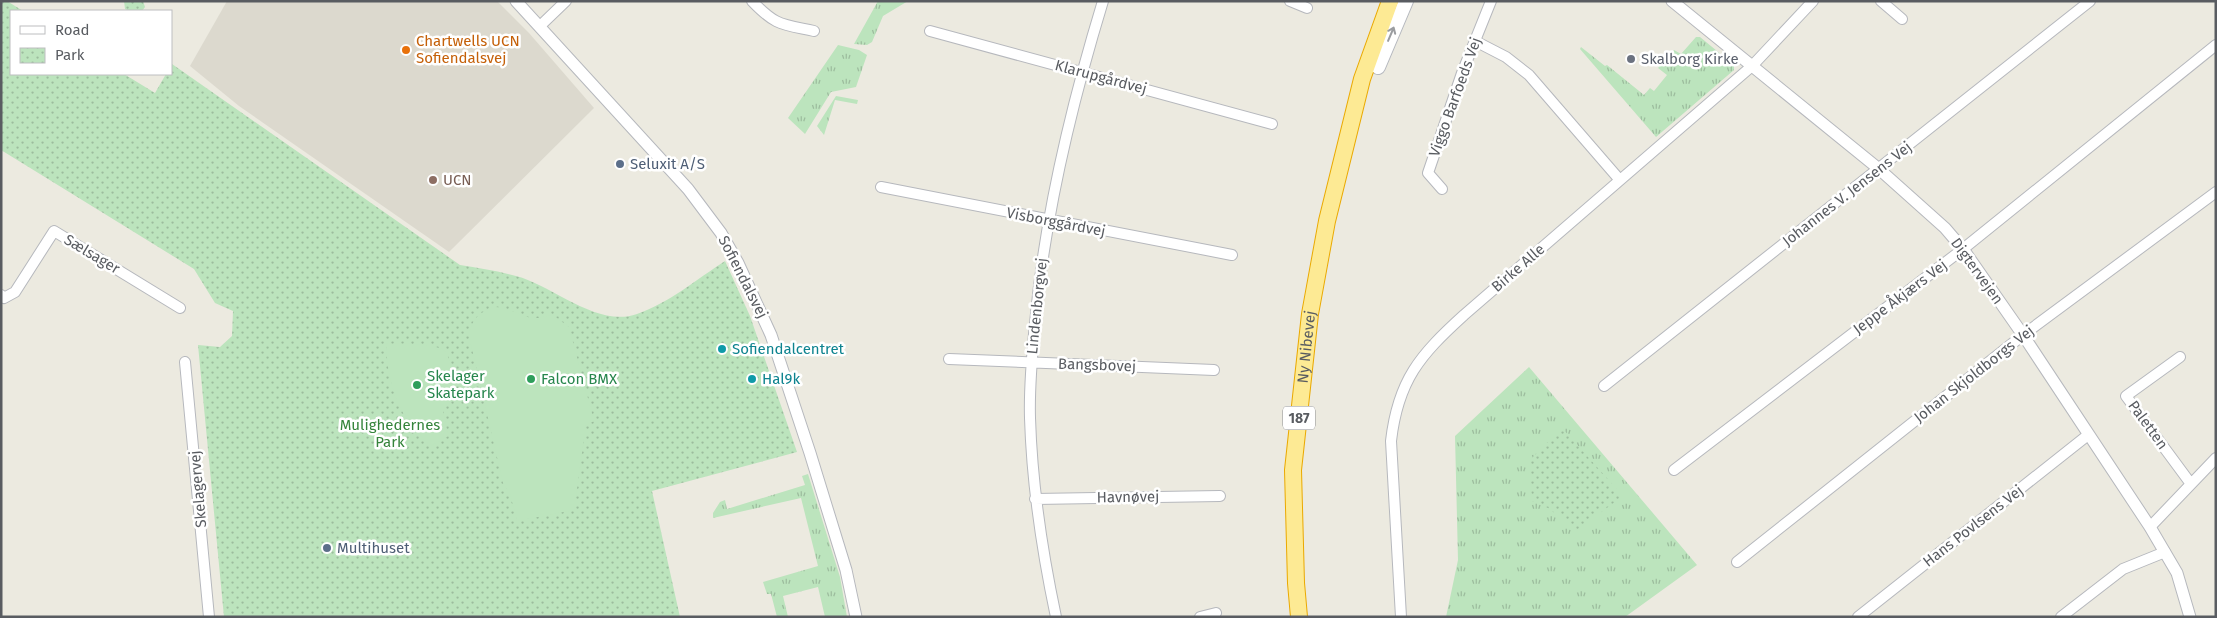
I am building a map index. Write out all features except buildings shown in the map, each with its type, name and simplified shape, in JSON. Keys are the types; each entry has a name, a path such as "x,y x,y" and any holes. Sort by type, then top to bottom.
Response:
{"highway":[{"name":"Ny Nibevej","path":"1299,617 1296,583 1293,470 1310,314 1327,221 1362,79 1390,1"},
{"name":"Ny Nibevej","path":"1348,140 1378,67"}],"main road":[{"name":"Ny Nibevej","path":"1378,67 1406,1"}],"street":[{"name":"Sofiendalsvej","path":"516,1 688,189 721,233 738,262 771,335 846,570 856,617"},
{"path":"540,26 566,1"},
{"path":"752,1 769,19 781,24 814,31"},
{"name":"Lindenborgvej","path":"1056,617 1040,541 1035,499 1030,416 1031,363 1038,291 1048,220 1081,72 1103,1"},
{"path":"1290,1 1307,8"},
{"name":"Viggo Barfoeds Vej","path":"1442,189 1428,173 1475,41 1492,1"},
{"name":"Digtervejen","path":"1672,1 1879,169 1920,204 1963,249 2023,335 2150,527 2180,580 2190,617"},
{"name":"Birke Alle","path":"1401,617 1391,441 1394,414 1405,384 1427,350 1456,322 1619,179 1752,66 1813,1"},
{"path":"1881,1 1902,19"},
{"name":"Johannes V. Jensens Vej","path":"1604,386 2090,1"},
{"name":"Klarupgårdvej","path":"930,31 1272,124"},
{"path":"1475,41 1506,57 1529,75 1619,179"},
{"name":"Jeppe Åkjærs Vej","path":"1674,470 1963,249 2216,45"},
{"name":"Visborggårdvej","path":"881,187 1232,255"},
{"name":"Johan Skjoldborgs Vej","path":"1737,562 2023,335 2216,192"},
{"name":"Sælsager","path":"1,295 4,298 15,292 54,231 180,308"},
{"name":"Paletten","path":"2180,356 2126,396 2191,484"},
{"name":"Bangsbovej","path":"949,359 1214,370"},
{"name":"Skelagervej","path":"185,362 209,617"},
{"name":"Hans Povlsens Vej","path":"1858,617 2088,435"},
{"path":"2150,527 2216,458"},
{"name":"Havnøvej","path":"1035,499 1220,496"},
{"path":"2060,617 2123,569 2165,552"},
{"path":"1200,617 1216,613"}],"shaded area":[{"name":"UCN","path":"227,1 497,1 529,33 594,108 449,252 239,106 190,66"}],"green space":[{"name":"Mulighedernes Park","path":"1,1 7,1 21,10 10,10 10,75 126,75 155,93 165,75 172,75 172,64 460,265 516,276 591,311 622,317 637,314 660,304 725,261 750,316 797,452 652,491 680,617 224,617 198,345 220,347 232,336 233,311 215,303 194,269 1,150"},
{"path":"124,1 143,1 145,7 143,10 125,9"},
{"path":"878,1 908,1 883,16 872,42 867,45 854,44"},
{"path":"1696,37 1700,37 1734,65 1734,70 1656,137 1580,49 1581,47 1605,66 1607,65 1644,95 1650,88 1654,91 1667,75 1658,68 1674,50 1681,54"},
{"path":"838,45 859,50 867,55 856,87 831,92 805,134 788,118"},
{"path":"836,96 858,100 857,104 835,100 824,135 817,126"},
{"name":"Falcon BMX","path":"492,307 505,308 532,318 553,315 569,327 594,421 586,425 574,510 517,521 510,494 503,483 469,336 471,326 476,318"},
{"path":"386,344 427,345 442,349 447,353 456,386 443,411 448,436 431,446 410,424 397,400 389,374"},
{"path":"1529,367 1697,565 1625,617 1446,617 1458,560 1455,436"},
{"path":"1562,428 1623,496 1577,530 1548,508 1532,501 1529,461"},
{"path":"808,474 840,577 847,617 825,617 818,587 783,596 788,617 777,617 771,594 767,594 763,582 818,566 801,498 713,518 713,513 720,502 725,500 727,509 805,485 802,476"}],"place":[{"name":"Chartwells UCN Sofiendalsvej","path":"406,50"},
{"name":"Skalborg Kirke","path":"1631,59"},
{"name":"Seluxit A/S","path":"620,164"},
{"name":"UCN","path":"433,180"},
{"name":"Sofiendalcentret","path":"722,349"},
{"name":"Falcon BMX","path":"531,379"},
{"name":"Hal9k","path":"752,379"},
{"name":"Skelager Skatepark","path":"417,385"},
{"name":"Multihuset","path":"327,548"}]}
